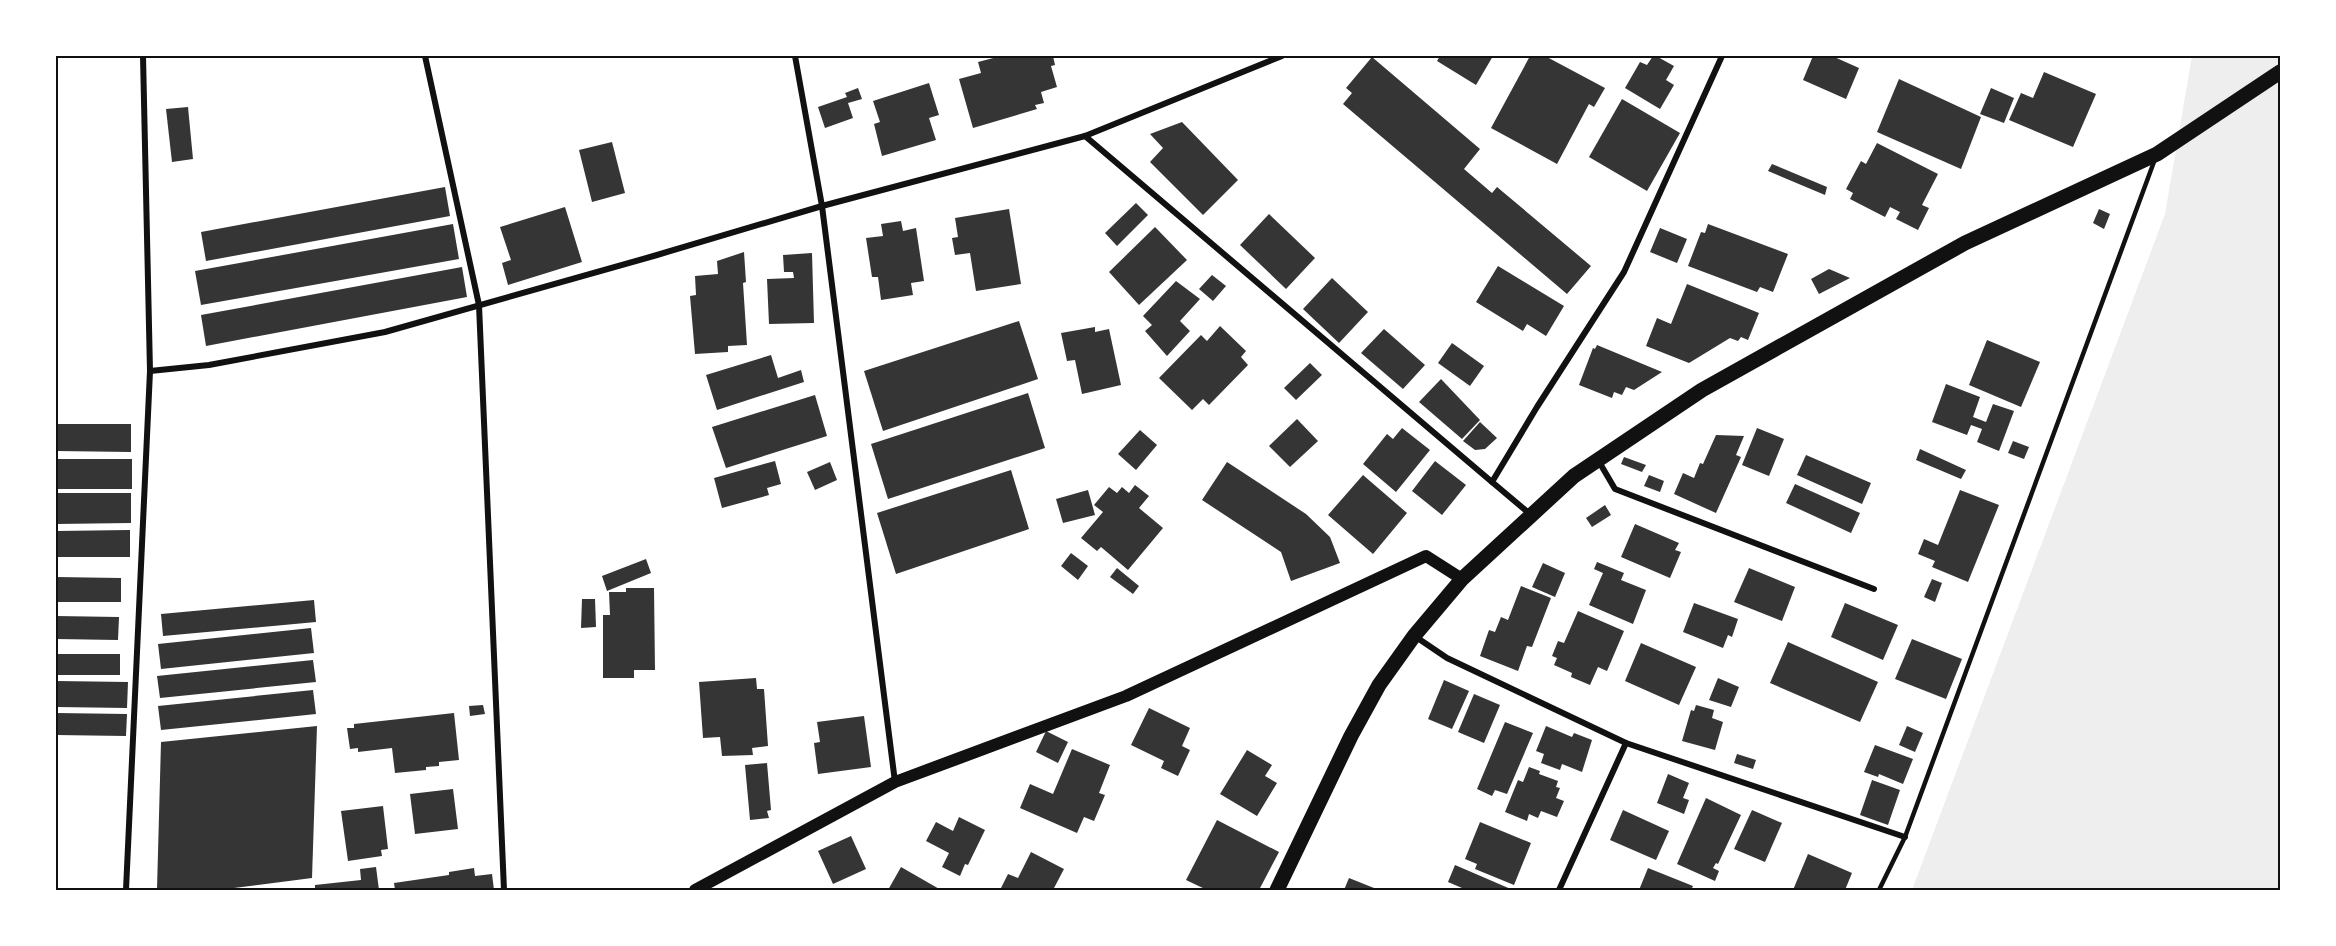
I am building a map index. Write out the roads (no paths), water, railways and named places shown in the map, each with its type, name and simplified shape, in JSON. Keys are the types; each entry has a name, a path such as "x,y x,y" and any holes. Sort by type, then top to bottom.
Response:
{"main road":[{"path":"1277,891 1378,685 1414,636 1462,579 1530,514 1574,476 1702,390 1965,243 2157,154 2280,72"},
{"path":"695,891 895,782 1126,696 1426,556 1462,579"}],"street":[{"path":"126,891 150,371 143,56"},
{"path":"425,56 478,305 504,891"},
{"path":"795,56 822,206 895,782"},
{"path":"150,371 209,365 385,332 822,206 1086,136 1282,56"},
{"path":"1492,482 1537,407 1624,272 1722,56"},
{"path":"1086,136 1530,514"},
{"path":"1598,460 1615,489 1874,589"},
{"path":"1414,636 1447,658 1626,743 1905,837"},
{"path":"1559,891 1626,743"}],"lane":[{"path":"1880,891 1905,837 2157,154"}]}
